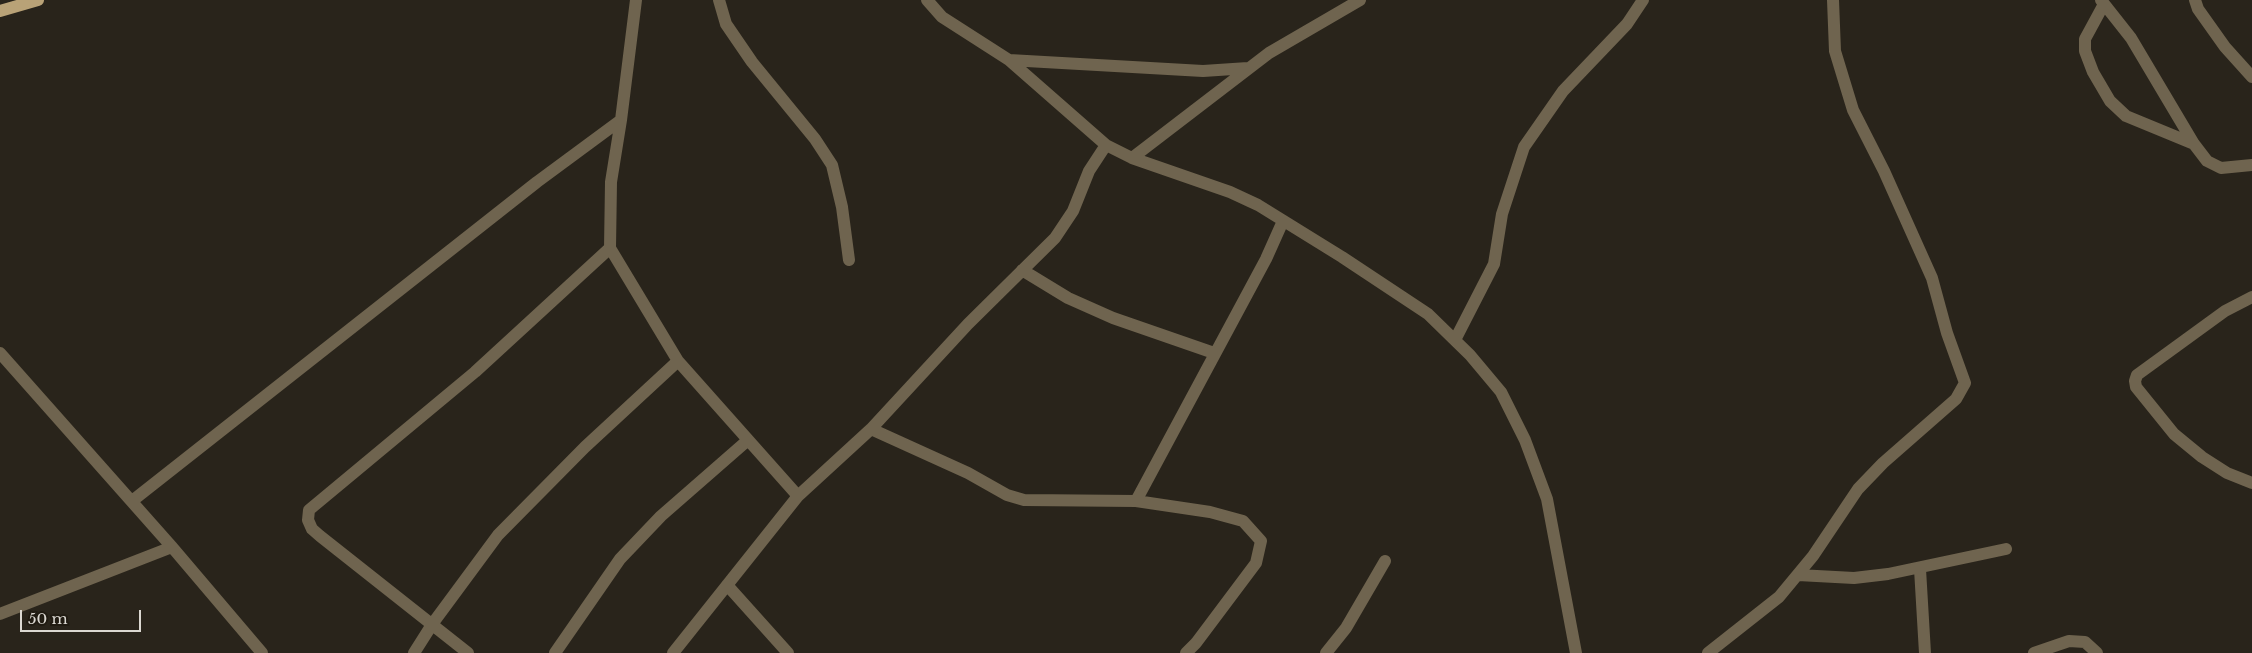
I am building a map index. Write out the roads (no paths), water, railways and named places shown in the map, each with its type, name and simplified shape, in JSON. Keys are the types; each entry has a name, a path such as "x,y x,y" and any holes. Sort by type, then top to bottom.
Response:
{"main road":[{"path":"0,11 38,0"}],"street":[{"path":"636,0 611,182 610,248 678,361 798,496"},
{"path":"719,0 726,24 752,62 814,139 832,165 842,207 849,260"},
{"path":"927,0 942,17 1009,60 1106,145 1132,158 1230,192 1258,205 1342,257 1428,314 1470,355 1501,392 1525,440 1547,499 1576,653"},
{"path":"1132,158 1269,53 1360,0"},
{"path":"1455,340 1494,264 1502,214 1524,147 1563,91 1628,24 1643,0"},
{"path":"1708,653 1779,597 1813,556 1858,489 1883,463 1956,399 1965,383 1947,333 1932,278 1884,171 1853,110 1835,51 1833,0"},
{"path":"2195,0 2198,8 2225,47 2252,77"},
{"path":"2194,144 2126,116 2110,101 2093,72 2085,51 2085,39 2103,2 2131,38 2194,144 2207,161 2221,168 2252,165"},
{"path":"1009,60 1203,71 1248,68"},
{"path":"132,502 529,188 621,120"},
{"path":"673,653 798,496 871,429 968,324 1055,238 1073,211 1089,171 1106,145"},
{"path":"1136,501 1266,259 1283,220"},
{"path":"468,653 433,623 312,529 308,520 310,510 475,372 610,248"},
{"path":"1022,270 1068,298 1113,318 1214,353"},
{"path":"2252,297 2225,311 2137,375 2135,381 2136,387 2174,434 2202,457 2234,476 2252,483"},
{"path":"0,353 172,546 262,653"},
{"path":"414,653 433,623 498,536 585,447 678,361"},
{"path":"871,429 968,473 1015,498 1032,500 1136,501 1210,512 1243,521 1261,541 1256,563 1196,643 1186,653"},
{"path":"555,653 620,559 661,516 748,440"},
{"path":"0,614 172,546"},
{"path":"1798,575 1854,578 1920,569 2006,549"},
{"path":"1326,653 1346,628 1385,561"},
{"path":"1920,569 1925,653"},
{"path":"727,585 788,653"},
{"path":"2034,653 2069,642 2085,642 2097,653"}]}
